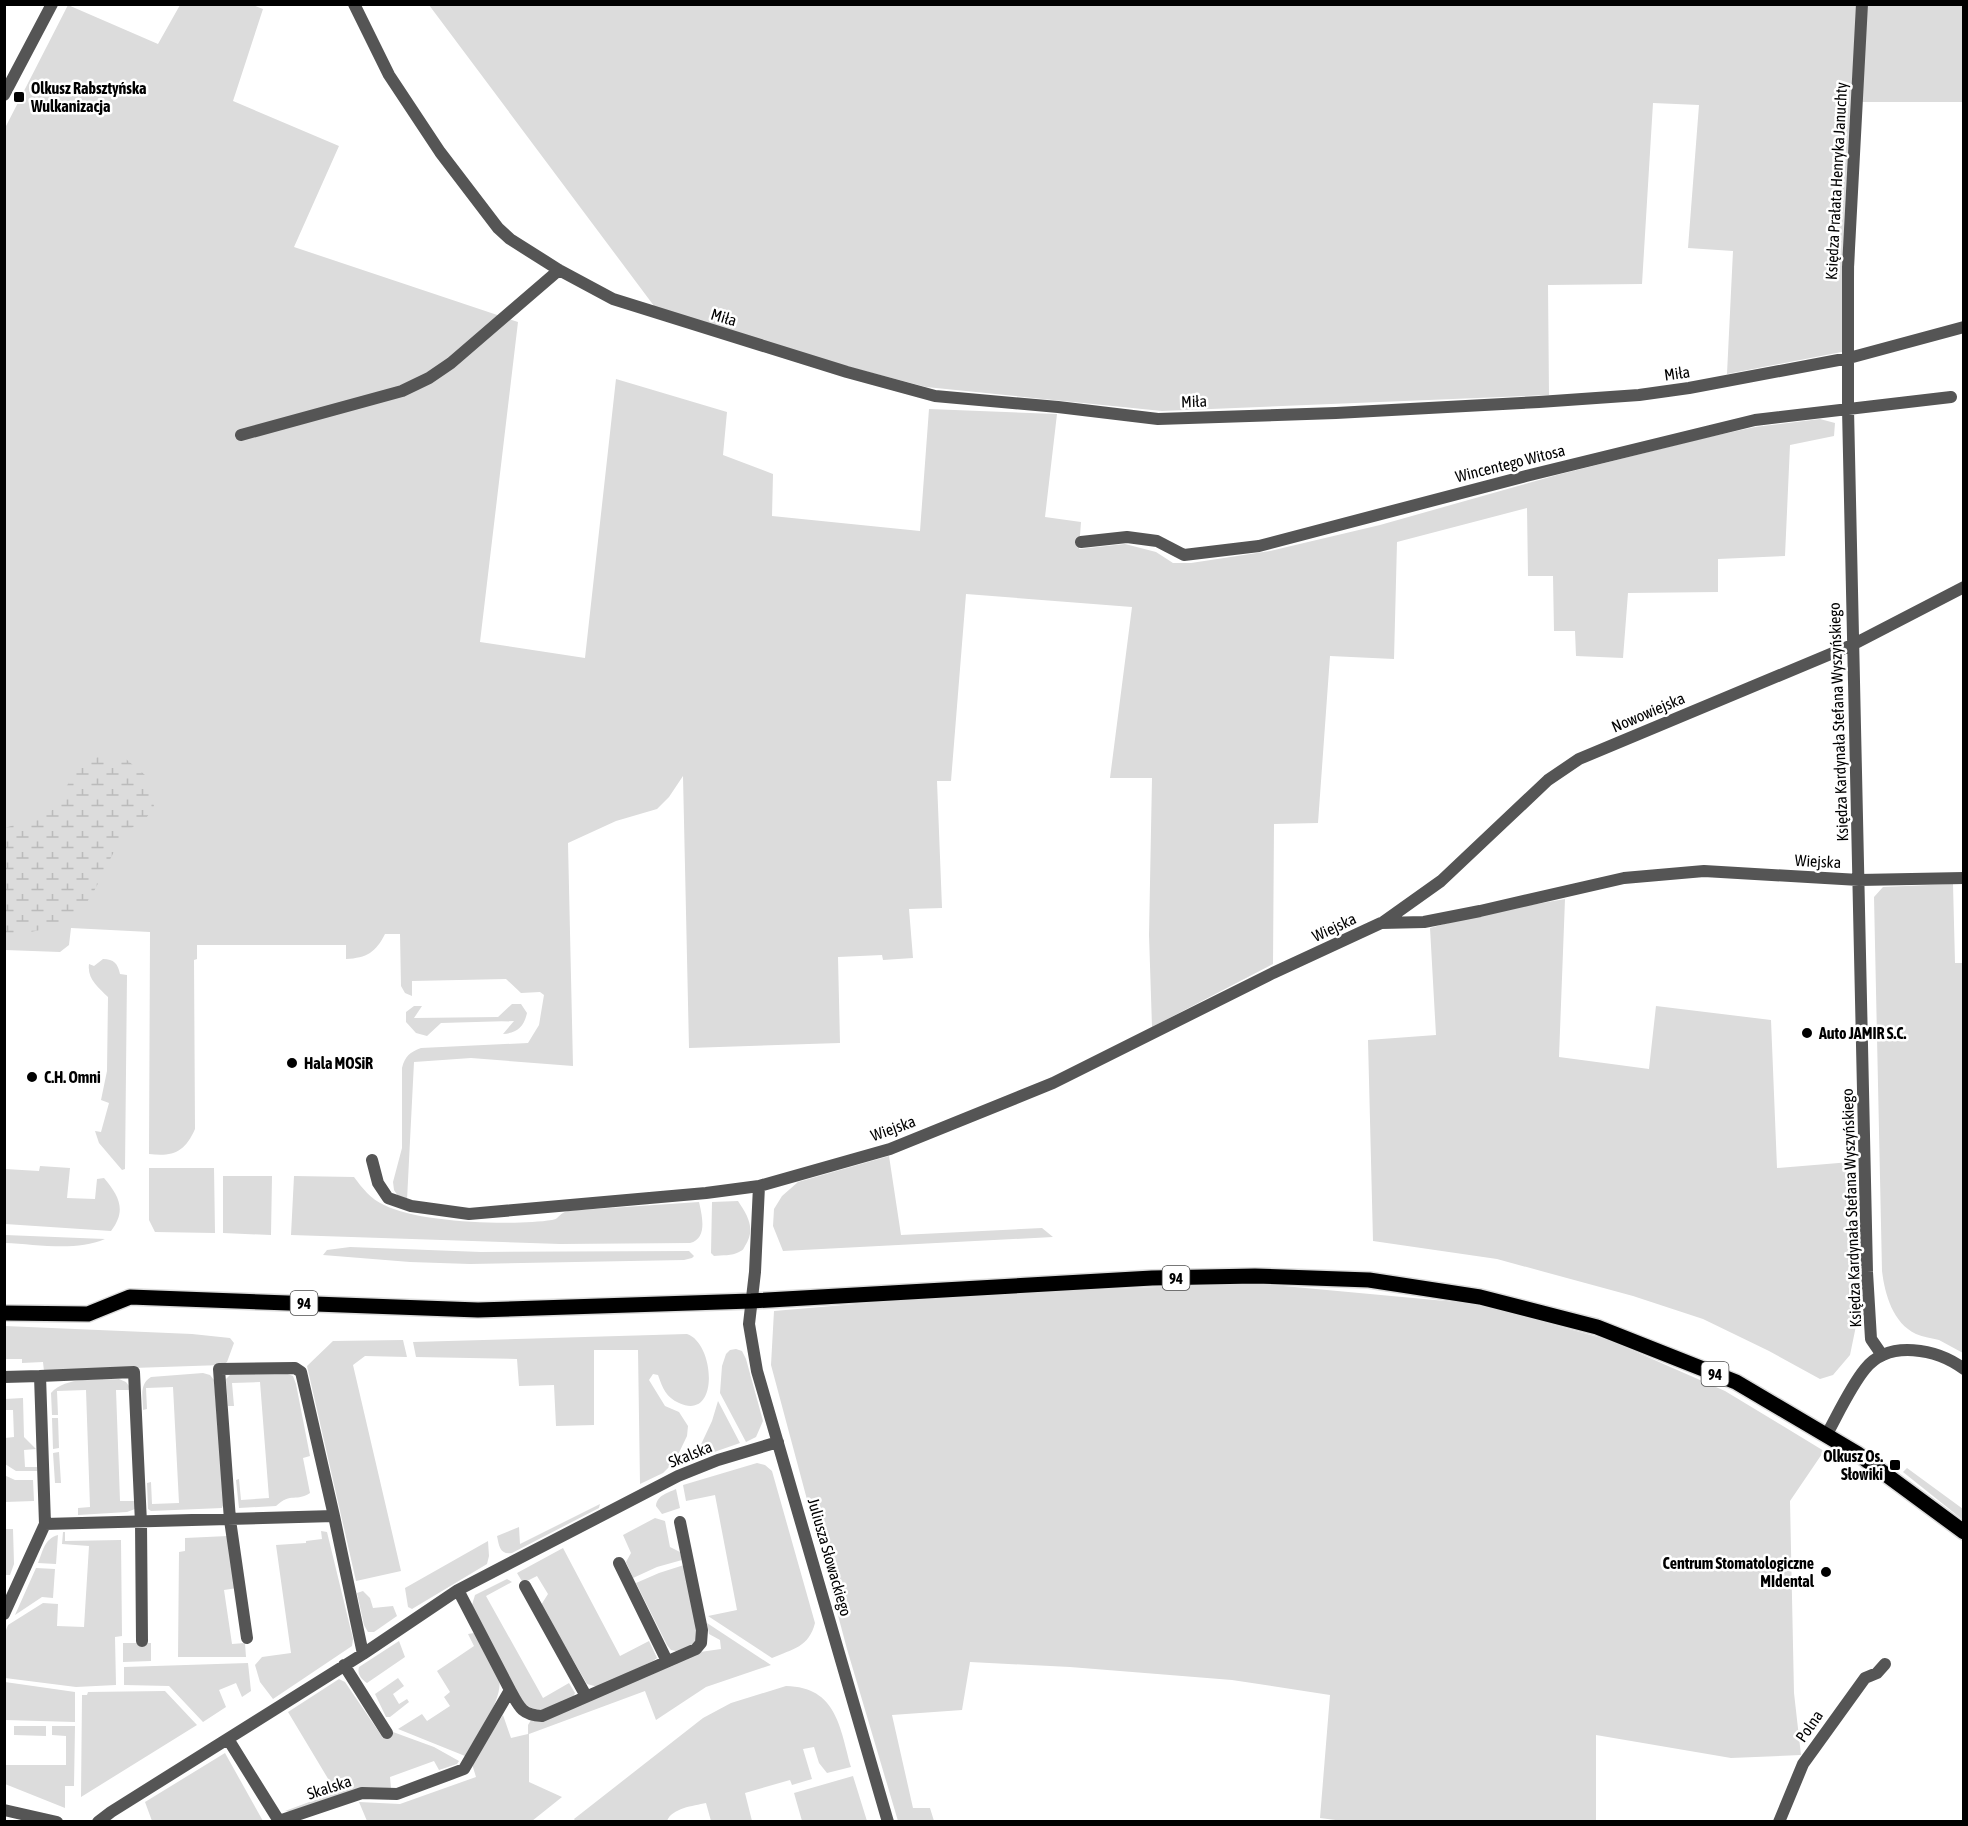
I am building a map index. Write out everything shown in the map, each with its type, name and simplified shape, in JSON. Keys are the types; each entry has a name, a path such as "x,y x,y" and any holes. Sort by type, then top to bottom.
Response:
{"main road":[{"name":"94","path":"4,1313 88,1314 130,1297 478,1310 752,1301 1152,1278 1255,1276 1369,1280 1480,1297 1597,1327 1736,1383 1858,1454 1964,1532"}],"street":[{"path":"4,95 52,4"},
{"name":"Miła","path":"354,4 388,75 440,152 498,228 510,239 559,270 613,299 922,393 958,399 1058,406 1158,419 1348,412 1639,395 1849,358 1964,327"},
{"name":"Księdza Prałata Henryka Januchty","path":"1849,358 1848,267 1862,4"},
{"path":"241,435 402,391 429,378 451,363 559,270"},
{"path":"1848,409 1849,358"},
{"name":"Wincentego Witosa","path":"1081,542 1127,537 1157,541 1184,555 1259,546 1526,476 1755,420 1952,397"},
{"name":"Księdza Kardynała Stefana Wyszyńskiego","path":"1848,409 1867,1272 1871,1339 1882,1355"},
{"name":"Nowowiejska","path":"1381,923 1441,881 1548,780 1579,759 1852,645 1964,587"},
{"name":"Wiejska","path":"372,1161 378,1183 388,1198 411,1206 469,1214 706,1193 759,1186 890,1149 1053,1083 1273,973 1381,923 1424,922 1636,877 1704,871 1859,880 1964,878"},
{"name":"Juliusza Słowackiego","path":"759,1186 755,1272 749,1324 758,1371 888,1821"},
{"path":"1827,1434 1866,1368 1882,1355 1918,1350 1951,1360 1964,1369"},
{"path":"247,1638 230,1520 219,1370 295,1368 301,1372 363,1654"},
{"path":"4,1377 134,1372 141,1523 142,1641"},
{"path":"4,1614 45,1524 40,1376"},
{"name":"Skalska","path":"98,1821 363,1654 458,1590 678,1476 718,1460 778,1442"},
{"path":"45,1524 334,1516"},
{"path":"458,1590 510,1690 524,1712 531,1716 542,1716 696,1649 701,1643 702,1630 680,1522"},
{"path":"619,1563 667,1660"},
{"path":"525,1586 586,1696"},
{"name":"Polna","path":"1779,1821 1803,1764 1865,1678 1877,1673 1885,1664"},
{"path":"344,1665 387,1733"},
{"name":"Skalska","path":"228,1739 279,1821 362,1793 397,1794 464,1769 510,1690"},
{"path":"4,1810 57,1821"}],"green space":[{"path":"250,4 263,9 233,101 339,146 294,247 518,322 480,642 585,658 616,379 727,412 723,455 773,474 772,516 920,531 929,409 1057,414 1045,517 1081,522 1079,549 1125,544 1156,552 1173,563 1191,563 1270,551 1380,525 1557,475 1755,427 1820,419 1835,423 1834,436 1790,445 1785,556 1718,559 1718,592 1628,593 1623,658 1576,656 1575,631 1554,631 1553,576 1528,576 1527,508 1397,542 1394,659 1330,656 1318,823 1274,824 1273,964 1152,1027 1149,935 1152,778 1110,778 1132,607 966,594 951,781 937,781 942,908 909,909 913,958 883,960 882,955 838,957 840,1043 689,1048 683,776 669,797 657,809 616,821 568,843 573,1066 471,1058 414,1062 407,1200 398,1196 393,1182 402,1148 402,1068 406,1057 421,1048 528,1043 539,1025 544,995 540,992 521,993 506,979 412,981 412,996 405,993 401,986 400,934 385,934 370,953 346,959 346,945 197,945 197,959 194,960 195,1129 187,1143 177,1151 165,1155 149,1154 150,932 71,928 69,945 60,952 5,950 5,128 68,5 158,44 180,5"},
{"path":"429,5 1963,5 1963,102 1859,102 1852,350 1727,374 1733,251 1688,248 1699,105 1653,103 1642,284 1548,285 1549,395 1162,411 926,387 663,318"},
{"path":"102,754 121,755 145,775 154,806 144,820 124,835 93,893 77,912 66,920 43,929 5,934 5,828 50,813 76,771"},
{"path":"1953,884 1955,963 1964,963 1963,1353 1939,1340 1919,1335 1901,1323 1891,1307 1883,1280 1874,897 1883,887"},
{"path":"1565,899 1559,1057 1649,1069 1656,1006 1771,1020 1777,1168 1851,1162 1857,1321 1850,1355 1833,1375 1820,1379 1703,1319 1633,1296 1497,1259 1373,1241 1368,1040 1436,1035 1430,928 1485,913"},
{"path":"103,959 113,961 120,974 127,975 125,1169 122,1170 99,1143 95,1131 101,1132 109,1103 101,1100 107,1071 108,997 91,978 89,964 94,966"},
{"path":"512,1004 521,1004 527,1013 524,1022 516,1031 503,1034 514,1021 441,1023 427,1036 416,1033 406,1022 406,1012 414,1006 422,1006 414,1018 498,1017"},
{"path":"889,1156 901,1235 1042,1228 1053,1237 783,1251 773,1226 774,1209 782,1196 798,1182"},
{"path":"40,1166 70,1168 67,1198 95,1199 97,1179 104,1178 117,1197 120,1210 111,1231 5,1224 5,1169 39,1171"},
{"path":"149,1168 214,1168 215,1233 155,1232 149,1220"},
{"path":"223,1176 272,1176 271,1235 223,1233"},
{"path":"294,1176 354,1177 379,1203 420,1216 466,1222 535,1222 554,1220 572,1210 699,1202 702,1232 696,1241 690,1243 560,1244 291,1235"},
{"path":"738,1201 749,1223 748,1240 739,1252 714,1256 711,1253 712,1202"},
{"path":"5,1235 105,1239 81,1245 55,1246 5,1243"},
{"path":"350,1247 481,1252 689,1251 694,1256 684,1260 470,1264 323,1255 327,1250"},
{"path":"1251,1283 1478,1304 1609,1340 1725,1391 1824,1451 1790,1501 1794,1693 1801,1755 1731,1758 1596,1735 1596,1821 1351,1822 1320,1818 1330,1695 1232,1680 1070,1667 970,1662 962,1710 892,1715 913,1808 930,1808 934,1821 898,1821 847,1649 771,1365 774,1311 949,1296"},
{"path":"5,1326 192,1334 230,1338 234,1343 227,1362 222,1365 44,1371 43,1362 22,1363 22,1359 5,1359"},
{"path":"687,1334 696,1340 708,1365 707,1392 701,1402 692,1406 679,1403 666,1392 658,1375 653,1374 649,1380 665,1406 679,1412 688,1426 687,1436 675,1461 663,1473 640,1484 638,1350 594,1350 594,1425 556,1426 554,1385 519,1386 517,1359 416,1357 413,1342"},
{"path":"403,1340 407,1357 365,1356 353,1365 401,1571 356,1581 307,1366 333,1341"},
{"path":"736,1349 742,1351 746,1359 763,1421 756,1437 746,1442 720,1393 722,1366 726,1354"},
{"path":"203,1373 210,1375 214,1380 224,1503 222,1508 151,1511 148,1509 147,1483 151,1482 152,1504 179,1503 173,1387 146,1388 147,1409 143,1410 143,1387 151,1377"},
{"path":"285,1373 293,1376 296,1384 310,1456 303,1458 310,1493 286,1499 276,1506 239,1508 236,1480 239,1479 241,1500 269,1498 260,1382 232,1383 234,1406 228,1406 226,1379 230,1375"},
{"path":"119,1379 126,1382 132,1390 116,1390 120,1501 136,1501 135,1509 127,1512 78,1515 78,1508 90,1507 86,1390 57,1391 58,1415 52,1415 51,1393 74,1381"},
{"path":"23,1398 24,1437 36,1449 24,1450 25,1467 37,1467 37,1471 16,1471 5,1464 5,1438 14,1437 13,1410 5,1410 5,1399"},
{"path":"718,1401 740,1443 697,1458 697,1453 712,1421"},
{"path":"52,1418 58,1418 59,1448 53,1449"},
{"path":"59,1452 61,1483 55,1483 53,1453"},
{"path":"757,1463 765,1465 772,1471 815,1623 809,1637 804,1642 772,1658 708,1616 737,1610 715,1495 686,1501 683,1485"},
{"path":"1907,1468 1963,1509 1963,1520 1903,1472"},
{"path":"4,1475 15,1480 33,1480 34,1501 5,1502"},
{"path":"676,1489 680,1508 662,1514 656,1506 658,1499"},
{"path":"600,1504 599,1508 512,1553 505,1553 499,1546 497,1536 519,1527 520,1544"},
{"path":"655,1518 665,1521 670,1547 680,1552 682,1560 657,1567 633,1578 626,1562 631,1553 623,1535"},
{"path":"4,1529 13,1529 14,1564 10,1575 5,1575"},
{"path":"321,1531 327,1532 353,1639 352,1646 273,1699 260,1682 255,1665 262,1657 291,1653 276,1545 306,1543 306,1541 322,1539"},
{"path":"63,1532 65,1532 65,1541 121,1540 122,1636 115,1637 116,1685 76,1687 5,1678 5,1633 8,1625 43,1603 58,1604 57,1626 84,1627 89,1546 62,1544"},
{"path":"58,1535 56,1564 38,1563 47,1542"},
{"path":"228,1536 237,1588 224,1590 232,1644 245,1643 246,1657 178,1657 179,1552 185,1551 185,1538"},
{"path":"488,1541 487,1564 412,1609 408,1607 405,1588"},
{"path":"563,1548 620,1656 649,1641 657,1658 598,1687 587,1684 541,1605 548,1594 537,1576 523,1583 517,1573"},
{"path":"684,1565 698,1633 695,1644 676,1651 671,1650 667,1645 636,1583"},
{"path":"36,1568 55,1569 53,1598 42,1597 15,1615"},
{"path":"507,1579 512,1582 486,1596 543,1698 569,1683 575,1693 573,1697 547,1709 535,1709 521,1701 472,1605 475,1595"},
{"path":"363,1591 370,1598 373,1608 393,1606 397,1616 374,1632 368,1632 364,1625 357,1593"},
{"path":"707,1623 771,1665 706,1687 656,1720 645,1691 529,1734 529,1782 562,1797 532,1821 367,1821 359,1802 400,1804 476,1777 472,1764 503,1715 511,1738 528,1734 528,1725 531,1720 700,1652 721,1649 720,1640 709,1634"},
{"path":"474,1633 499,1678 499,1687 493,1707 465,1756 398,1729 422,1714 427,1721 450,1706 444,1697 450,1692 437,1671 474,1646 468,1634"},
{"path":"399,1641 405,1657 367,1683 363,1680 359,1674 359,1667"},
{"path":"123,1643 151,1643 151,1661 123,1662"},
{"path":"248,1663 251,1691 242,1697 236,1683 219,1690 226,1707 203,1722 169,1686 124,1685 124,1667"},
{"path":"398,1678 404,1686 393,1694 399,1704 407,1699 409,1702 390,1717 386,1717 375,1694"},
{"path":"339,1679 345,1682 383,1738 393,1732 434,1747 459,1761 457,1764 439,1770 434,1761 390,1777 391,1788 293,1812 285,1811 336,1792 288,1712"},
{"path":"5,1682 75,1692 75,1722 5,1720"},
{"path":"786,1686 803,1688 826,1702 834,1712 839,1724 851,1767 827,1773 819,1763 814,1747 803,1749 812,1779 792,1785 790,1780 745,1793 752,1821 711,1821 706,1803 678,1810 667,1821 576,1822 574,1819 703,1718 731,1703"},
{"path":"165,1691 197,1725 81,1797 82,1695 87,1695 88,1692"},
{"path":"14,1726 46,1726 46,1736 14,1735"},
{"path":"52,1726 75,1726 74,1786 65,1786 65,1808 5,1784 5,1765 66,1765 66,1736 52,1735"},
{"path":"225,1753 263,1821 152,1821 145,1802"},
{"path":"853,1776 867,1821 802,1821 794,1793"}],"place":[{"name":"Olkusz Rabsztyńska Wulkanizacja","path":"19,97"},
{"name":"Auto JAMIR S.C.","path":"1807,1033"},
{"name":"Hala MOSiR","path":"292,1063"},
{"name":"C.H. Omni","path":"32,1077"},
{"name":"Olkusz Os. Słowiki","path":"1895,1465"},
{"name":"Centrum Stomatologiczne MIdental","path":"1826,1572"}]}
